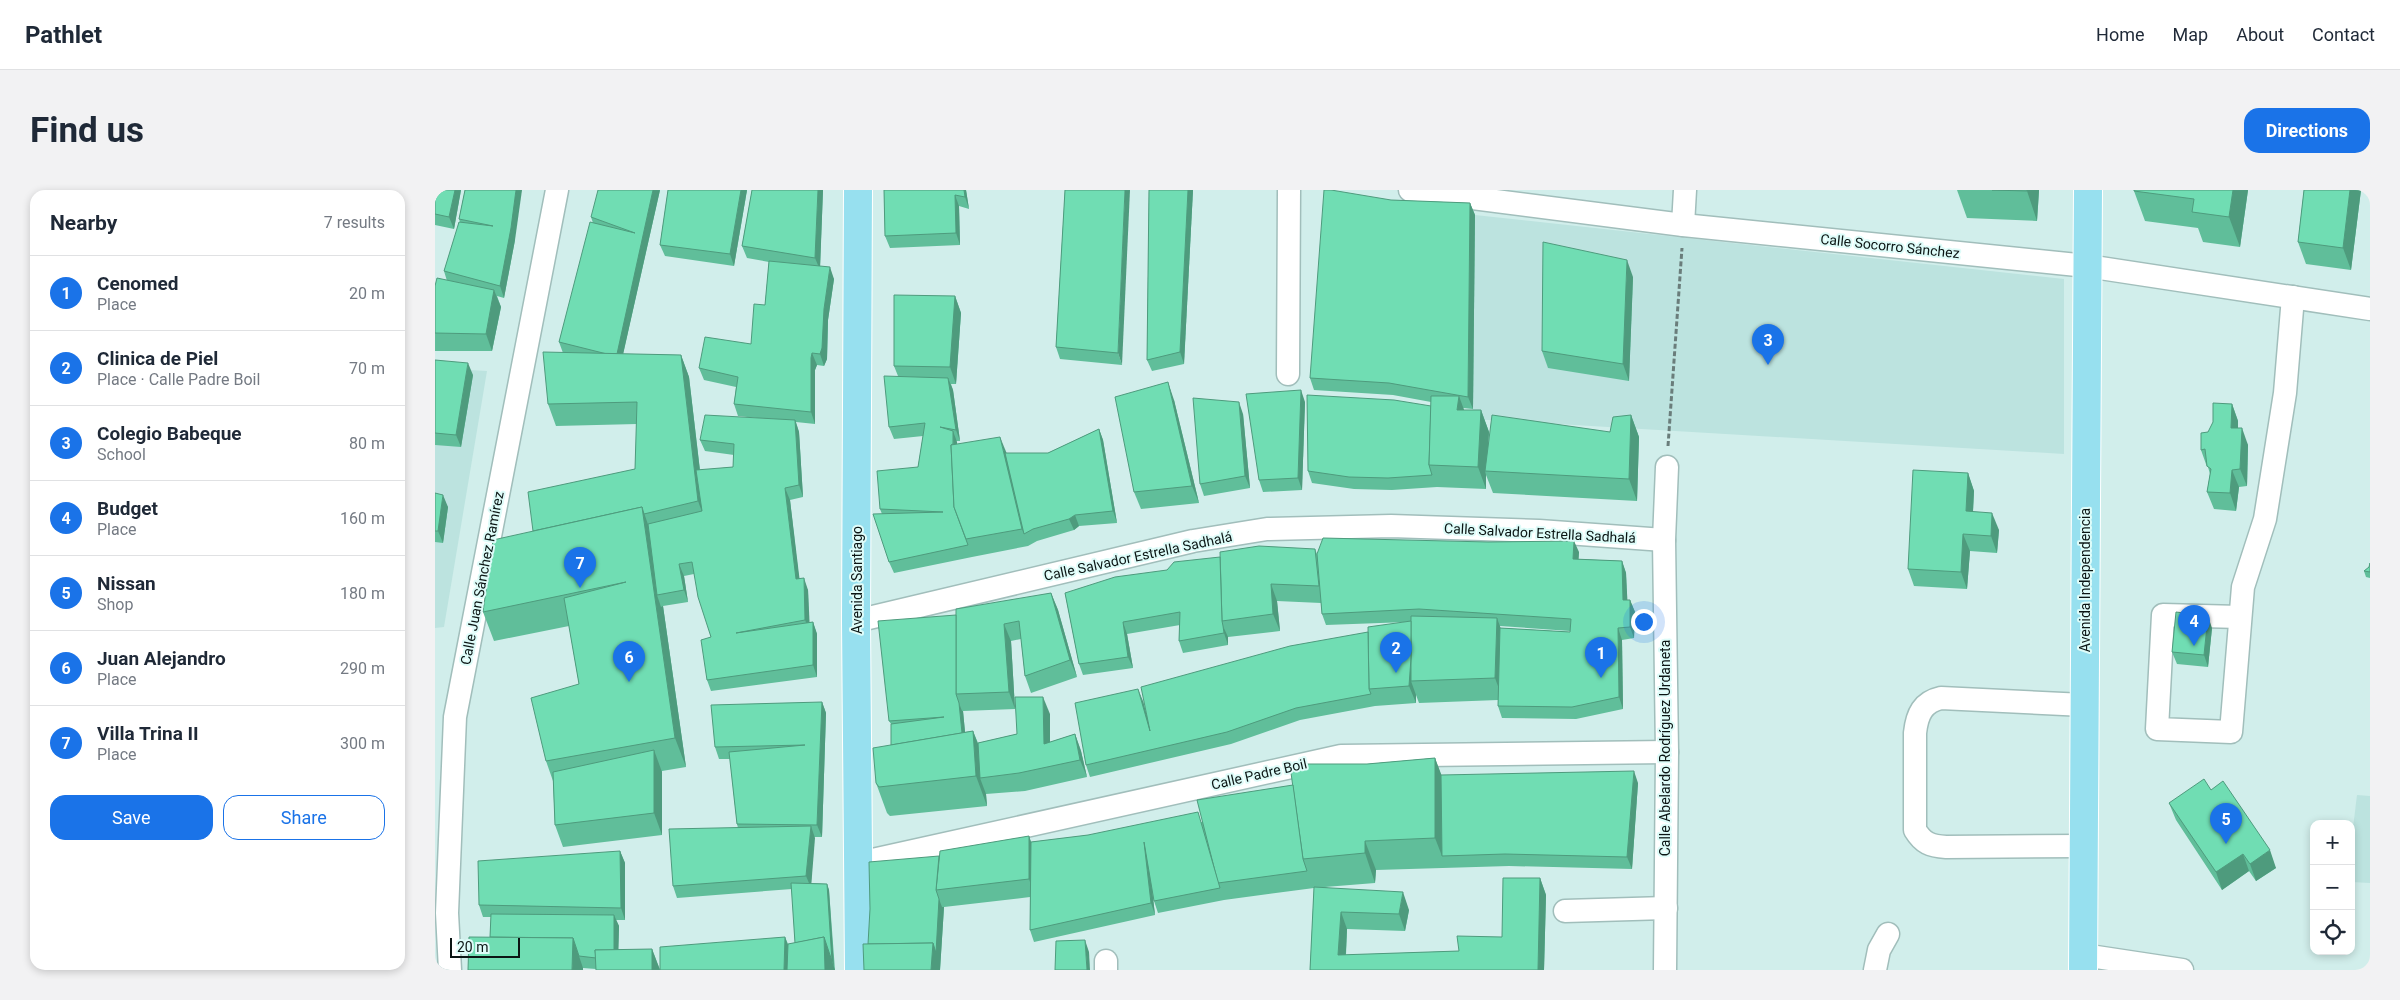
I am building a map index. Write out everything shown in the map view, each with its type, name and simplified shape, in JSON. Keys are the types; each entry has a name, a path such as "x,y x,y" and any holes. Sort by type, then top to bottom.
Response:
{"main road":[{"name":"Avenida Santiago","path":"858,190 857,621 859,970"},
{"name":"Avenida Independencia","path":"2083,962 2088,190"}],"street":[{"name":"Calle Juan Sánchez Ramírez","path":"450,970 447,913 455,716 557,190"},
{"path":"1288,374 1289,190"},
{"name":"Calle Socorro Sánchez","path":"1410,190 1683,225 2087,266 2370,309"},
{"path":"1683,225 1685,190"},
{"path":"2241,617 2163,615 2157,729 2231,732 2241,617 2243,587 2265,519 2285,393 2293,297"},
{"name":"Calle Abelardo Rodríguez Urdaneta","path":"1665,970 1667,752 1663,540 1667,466"},
{"name":"Calle Salvador Estrella Sadhalá","path":"857,621 1193,541 1267,529 1391,526 1539,531 1663,540"},
{"path":"2083,846 1945,847 1931,846 1922,840 1915,830 1915,733 1916,720 1921,710 1929,701 1941,698 2085,705"},
{"name":"Calle Padre Boil","path":"859,863 1341,756 1667,752"},
{"path":"1565,911 1665,908"},
{"path":"1875,970 1879,950 1888,934"},
{"path":"2083,962 2181,970"}],"path":[{"path":"1667,466 1683,225"}],"shaded area":[{"path":"1475,215 2064,279 2064,454 1472,419"},
{"path":"435,368 487,371 444,627 435,628"},
{"path":"2357,795 2370,796 2370,883 2355,882 2354,820"}],"building":[{"path":"435,190 455,190 449,217 435,214"},
{"path":"465,190 516,190 500,286 444,271 459,222 493,226 459,219"},
{"path":"598,190 653,190 617,354 607,354 559,342 590,222 635,233 591,217"},
{"path":"668,190 741,190 730,254 660,245"},
{"path":"752,190 818,190 815,258 742,246"},
{"path":"884,190 964,190 965,197 955,195 956,233 885,236"},
{"path":"1065,190 1125,190 1118,353 1056,347"},
{"path":"1149,190 1188,190 1180,352 1147,360"},
{"path":"1324,190 1391,200 1470,203 1468,397 1389,383 1310,378"},
{"path":"1992,190 2027,190 2027,191"},
{"path":"2134,190 2233,190 2229,217 2192,212 2194,199"},
{"path":"2304,190 2350,190 2343,248 2298,242"},
{"path":"1543,242 1627,260 1623,364 1542,351"},
{"path":"769,261 830,267 824,309 822,348 820,354 812,353 811,358 811,412 734,404 738,377 699,368 705,337 751,344 754,304 765,305"},
{"path":"437,278 494,290 486,334 435,333 435,286"},
{"path":"894,295 955,296 950,367 894,366"},
{"path":"543,352 681,355 698,501 644,514 642,507 533,531 528,492 635,469 637,402 548,404"},
{"path":"435,360 468,363 456,435 435,433"},
{"path":"884,376 948,378 956,430 940,427 953,431 953,444 951,445 954,507 968,545 889,562 873,514 943,512 880,509 877,471 918,467 925,423 889,427"},
{"path":"1168,382 1192,486 1134,492 1115,397"},
{"path":"1301,390 1298,478 1259,480 1246,394"},
{"path":"1307,395 1394,400 1431,406 1429,465 1432,475 1388,478 1349,477 1308,471"},
{"path":"1431,396 1459,396 1457,410 1481,410 1478,467 1429,465"},
{"path":"1193,398 1239,402 1245,476 1200,484"},
{"path":"2213,403 2232,404 2231,428 2242,428 2240,469 2232,470 2230,493 2207,492 2211,469 2207,466 2205,449 2201,450 2201,433 2208,432 2213,422"},
{"path":"705,415 795,420 799,485 785,488 796,579 804,578 805,620 736,633 813,622 813,665 707,680 701,640 711,637 698,597 692,562 679,564 684,590 657,595 648,524 702,511 696,470 733,467 734,444 700,440"},
{"path":"1492,415 1610,432 1613,417 1631,415 1629,479 1485,471"},
{"path":"1099,429 1113,511 1075,515 1069,519 1033,529 1024,534 1005,453 1048,453"},
{"path":"1000,437 1022,529 966,539 954,507 951,445"},
{"path":"1913,470 1968,473 1966,511 1992,513 1991,536 1963,534 1961,572 1908,569"},
{"path":"435,493 443,495 438,531 435,531"},
{"path":"642,507 675,738 546,761 531,698 579,684 564,598 626,582 483,612 493,540"},
{"path":"1323,538 1488,542 1574,541 1573,559 1622,561 1623,600 1630,600 1630,627 1618,628 1619,697 1572,707 1498,706 1500,628 1570,632 1571,619 1419,609 1322,614 1317,554"},
{"path":"1259,546 1315,549 1319,586 1271,584 1273,614 1222,621 1220,552"},
{"path":"1220,557 1224,633 1179,641 1180,612 1123,622 1128,657 1079,664 1065,593 1115,577 1167,570 1174,562"},
{"path":"2370,563 2370,572 2364,571 2369,567"},
{"path":"1051,593 1070,660 1025,676 1019,621 1004,624 1009,692 956,694 956,609"},
{"path":"2176,612 2208,616 2204,655 2172,652"},
{"path":"956,615 956,694 959,703 962,733 891,745 891,724 944,717 889,721 878,621"},
{"path":"1411,616 1497,618 1495,678 1411,681"},
{"path":"1411,621 1409,686 1369,689 1368,627"},
{"path":"1368,632 1369,689 1371,694 1296,708 1227,732 1086,765 1075,703 1138,689 1150,731 1141,687 1290,646"},
{"path":"1015,697 1043,697 1044,744 1075,734 1080,760 1019,773 980,778 978,743 1017,734"},
{"path":"822,702 817,825 737,824 729,752 805,745 715,747 711,705"},
{"path":"973,731 976,776 879,787 876,783 873,748"},
{"path":"654,750 654,813 555,825 553,772"},
{"path":"1435,758 1435,838 1365,841 1365,853 1303,859 1291,773 1303,764 1367,764"},
{"path":"1634,771 1627,857 1505,854 1442,856 1441,775"},
{"path":"2204,779 2211,790 2223,781 2270,850 2250,864 2243,854 2216,872 2169,803"},
{"path":"1293,785 1303,859 1307,871 1218,883 1197,800"},
{"path":"1198,812 1220,888 1154,901 1144,842 1151,903 1030,930 1031,842 1088,835"},
{"path":"811,826 806,876 673,886 669,829"},
{"path":"1029,836 1029,879 936,890 940,851"},
{"path":"620,851 621,908 479,905 478,861"},
{"path":"939,856 936,890 939,899 936,953 933,943 868,944 870,909 869,862"},
{"path":"1503,878 1540,878 1538,970 1310,970 1314,887 1403,892 1399,914 1341,912 1338,955 1459,951 1457,936 1502,937"},
{"path":"791,883 827,884 832,961 824,937 795,943"},
{"path":"491,914 614,915 614,950 595,950 596,958 579,956 573,938 490,937"},
{"path":"469,937 573,938 572,970 468,970"},
{"path":"785,937 784,970 660,970 660,947"},
{"path":"824,937 825,970 787,970 788,944"},
{"path":"1085,940 1087,970 1055,970 1056,941"},
{"path":"933,943 931,970 864,970 863,944"},
{"path":"652,949 652,970 596,970 595,950"}],"place":[{"name":"Colegio Babeque","path":"1768,365"},
{"name":"Villa Trina II","path":"580,588"},
{"name":"Budget","path":"2194,646"},
{"name":"Clinica de Piel","path":"1396,673"},
{"name":"Cenomed","path":"1601,678"},
{"name":"Juan Alejandro","path":"629,682"},
{"name":"Nissan","path":"2226,844"}]}
